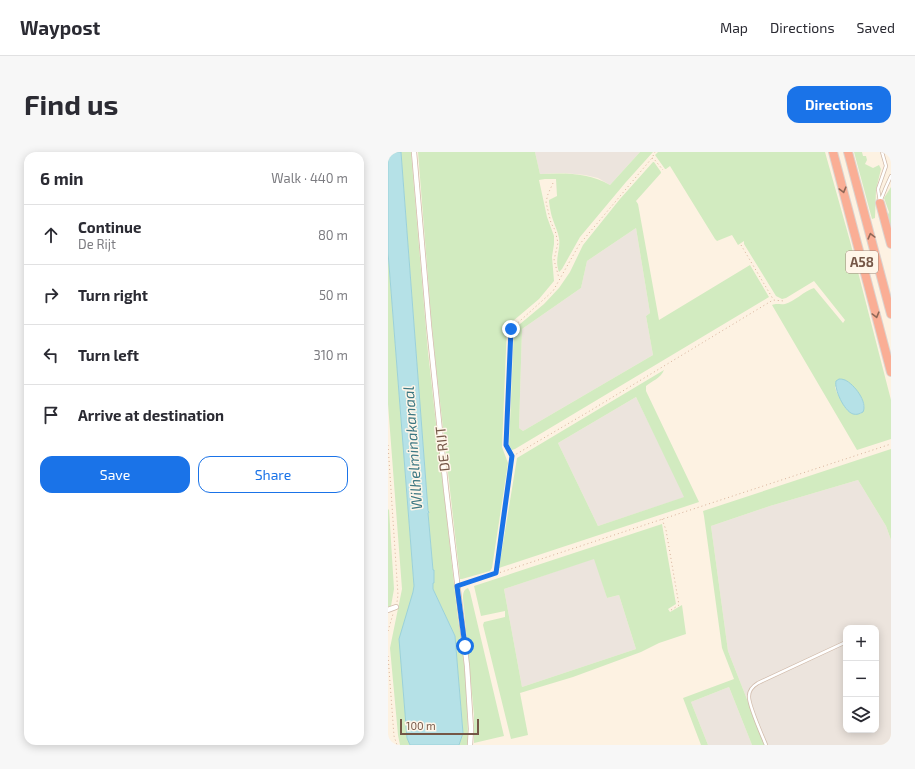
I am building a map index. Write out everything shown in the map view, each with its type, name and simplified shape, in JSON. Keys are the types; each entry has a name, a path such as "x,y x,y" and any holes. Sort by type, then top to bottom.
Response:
{"highway":[{"name":"A58","path":"833,152 891,372"},
{"name":"A58","path":"848,152 891,314"},
{"name":"A58","path":"880,202 891,244"}],"street":[{"name":"DE RIJT","path":"414,152 429,326 467,666 471,729 470,745"},
{"path":"388,610 396,607"}],"lane":[{"name":"A58","path":"880,202 878,189 886,166 882,152"},
{"path":"880,202 891,176"},
{"path":"766,745 748,695 750,689 753,686 843,643"}],"path":[{"path":"496,573 512,456 506,445 511,329 552,291 560,280 579,245 652,158 655,152"},
{"path":"652,158 663,170"},
{"path":"553,183 546,202 558,243 554,260 560,280"},
{"path":"741,245 773,300"},
{"path":"512,456 588,412 773,300 784,301"},
{"path":"388,444 398,595 396,607 388,631"},
{"path":"457,586 891,444"},
{"path":"662,518 666,530 679,605 671,610"},
{"path":"388,656 396,745"}],"shaded area":[{"path":"535,152 640,152 610,185 598,178 585,175 564,173 540,174"},
{"path":"636,228 650,313 646,316 653,355 523,431 519,428 522,329 581,288 587,261"},
{"path":"636,397 685,497 598,526 558,443"},
{"path":"858,480 886,526 891,540 891,745 765,745 728,651 711,526 770,506"},
{"path":"595,558 607,598 619,595 636,649 522,687 504,589"},
{"path":"729,687 752,745 708,745 691,702"}],"green space":[{"path":"401,152 411,152 428,352 467,697 468,745 459,745 463,733 455,636 433,589 428,514 429,510"},
{"path":"418,152 535,152 540,174 576,174 593,178 610,185 640,152 653,152 580,237 559,272 557,259 559,238 549,202 549,200 557,196 556,179 539,180 547,217 554,236 552,257 554,281 539,299 507,326 502,447 508,463 492,568 490,571 462,579 460,579 436,366"},
{"path":"658,152 825,152 850,241 891,400 891,439 857,450 772,305 788,303 814,288 843,323 845,320 814,281 786,298 782,299 776,296 744,244 744,241 738,245 732,235 717,241 670,166 665,169 655,155","holes":["845,380 857,391 863,401 864,406 860,414 846,409 837,393 835,387"]},
{"path":"854,152 862,152 863,156 866,156 867,160 865,164 873,168 879,165 881,169 876,190 875,218 872,219"},
{"path":"654,162 661,173 636,201 638,204 659,320 750,265 769,297 512,450 509,445 514,329 544,304 559,288 570,272 583,245 620,199","holes":["636,228 650,313 646,316 653,355 523,431 519,428 522,329 581,288 587,261"]},
{"path":"891,187 891,225 883,227 889,212 884,198"},
{"path":"388,252 414,586 403,688 407,737 410,745 400,745 390,648 402,589 388,404"},
{"path":"664,370 659,377 646,386 646,391 699,502 499,568 517,458","holes":["636,397 684,497 598,526 558,443"]},
{"path":"891,449 891,540 886,526 858,480 770,506 711,526 728,651 765,745 752,745 729,687 691,702 708,745 701,745 683,698 734,679 722,648 703,511"},
{"path":"389,509 394,589 391,606 388,607 388,510"},
{"path":"662,524 676,604 668,609 670,612 682,605 686,634 573,677 520,693 528,735 511,739 483,625 484,622 505,617 505,611 481,616 474,586","holes":["594,559 607,598 619,595 636,649 522,687 504,589"]},
{"path":"468,588 504,736 474,743 474,715 463,599 464,591"}],"water":[{"name":"Wilhelminakanaal","path":"388,152 401,152 428,513 434,570 433,589 455,636 463,733 459,745 410,745 407,738 399,639 414,586 388,252"},
{"path":"839,379 849,382 856,389 864,403 863,412 853,414 846,409 840,399 836,385 836,381"}],"route":[{"path":"465,646 457,586 496,573 512,456 506,445 511,329"}]}
